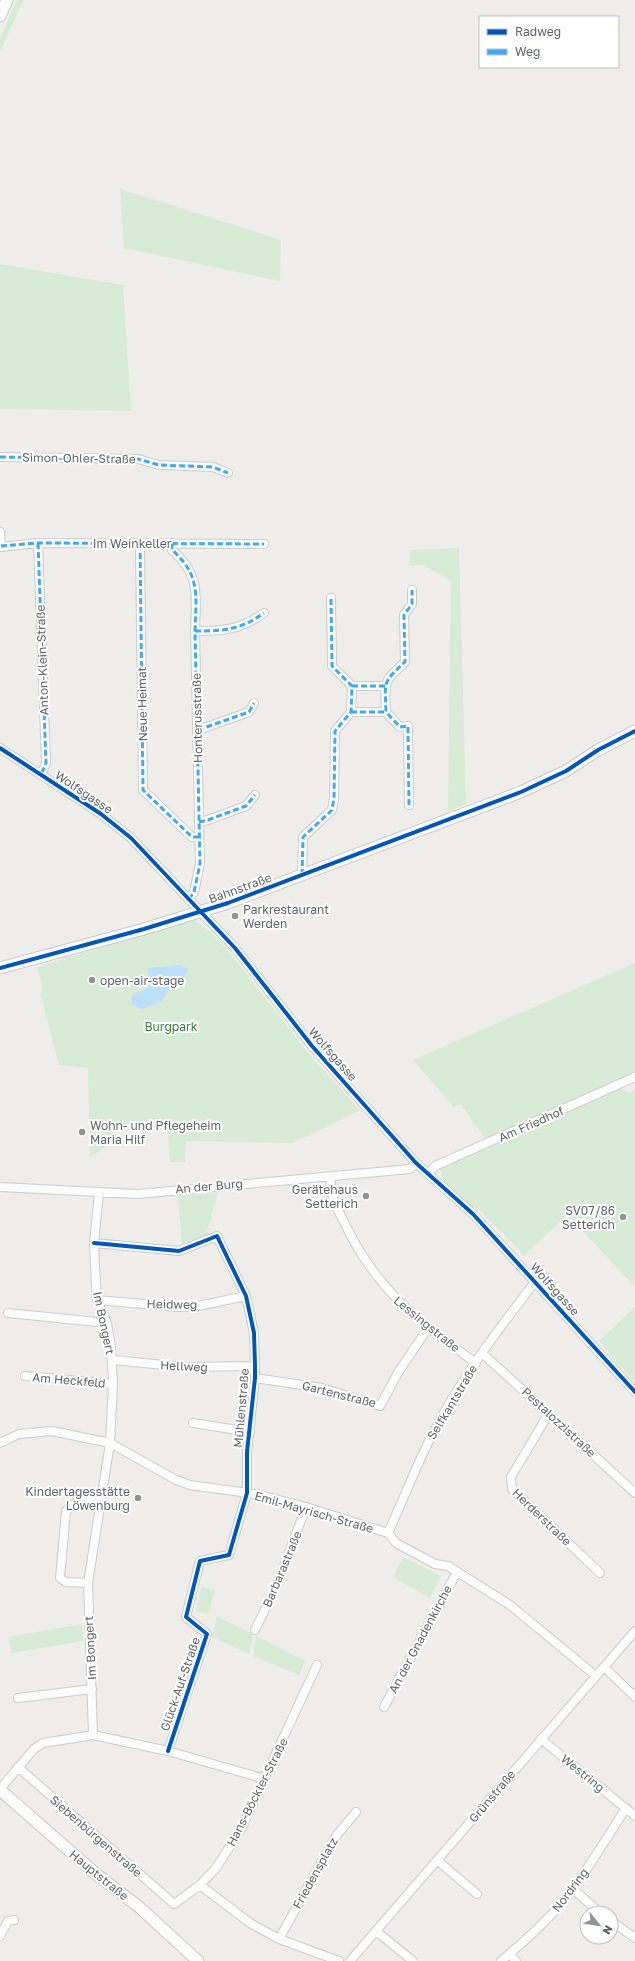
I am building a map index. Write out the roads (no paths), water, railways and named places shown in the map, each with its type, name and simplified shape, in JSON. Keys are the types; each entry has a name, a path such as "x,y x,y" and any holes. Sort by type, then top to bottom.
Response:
{"street":[{"path":"0,16 7,0"},
{"name":"Simon-Ohler-Straße","path":"0,457 138,459 159,465 213,467 228,473"},
{"path":"0,532 1,547"},
{"name":"Im Weinkeller","path":"1,547 38,543 264,544"},
{"name":"Anton-Klein-Straße","path":"38,543 46,763 41,775"},
{"name":"Neue Heimat","path":"140,544 144,790 192,837 199,837"},
{"name":"Honterusstraße","path":"172,544 172,550 185,561 193,578 196,596 195,631 200,864 194,892 189,900"},
{"path":"409,805 408,726 400,727 386,712 385,686 387,678 405,662 404,615 412,604 412,590"},
{"path":"331,598 332,666 352,686 385,686"},
{"path":"195,631 224,631 251,622 264,613"},
{"path":"302,875 303,837 332,810 334,798 335,731 351,712 352,686"},
{"path":"198,730 249,712 254,702"},
{"path":"351,712 386,712"},
{"name":"Bahnstraße","path":"0,968 202,912 302,875 543,783 566,771 598,750 635,731"},
{"name":"Wolfsgasse","path":"0,748 101,814 131,838 235,948 312,1046 416,1163 473,1214 635,1392"},
{"path":"199,822 246,806 255,795"},
{"name":"Am Friedhof","path":"428,1174 435,1166 635,1077"},
{"name":"An der Burg","path":"0,1187 138,1194 410,1168 416,1163"},
{"name":"Lessingstraße","path":"331,1176 329,1188 336,1206 360,1254 374,1275 390,1293 428,1328 476,1363"},
{"name":"Im Bongert","path":"93,1735 88,1583 110,1443 113,1384 113,1360 107,1323 98,1300 94,1243 99,1193"},
{"name":"Mühlenstraße","path":"94,1243 179,1251 217,1236 246,1296 254,1333 255,1378 247,1452 247,1493"},
{"name":"Selfkantstraße","path":"388,1533 430,1438 482,1353 535,1282"},
{"name":"Heidweg","path":"98,1300 178,1307 198,1306 246,1296"},
{"path":"8,1314 107,1323"},
{"name":"Gartenstraße","path":"255,1378 322,1388 380,1406 399,1370 428,1328"},
{"name":"Pestalozzistraße","path":"482,1353 635,1493"},
{"name":"Hellweg","path":"113,1360 185,1367 255,1366"},
{"name":"Am Heckfeld","path":"25,1376 113,1384"},
{"name":"Herderstraße","path":"549,1414 511,1477 512,1489 600,1573"},
{"path":"193,1423 250,1432"},
{"name":"Emil-Mayrisch-Straße","path":"0,1443 19,1434 52,1432 110,1443 176,1480 190,1485 247,1493 306,1507 388,1533 396,1543 435,1564 448,1566 510,1605 596,1676"},
{"name":"Glück-Auf-Straße","path":"168,1751 207,1634 186,1618 200,1561 230,1555 247,1493"},
{"path":"88,1583 66,1582 60,1578 66,1511 72,1504 83,1498 101,1500"},
{"name":"Barbarastraße","path":"254,1630 277,1585 306,1507"},
{"name":"An der Gnadenkirche","path":"384,1707 457,1572"},
{"name":"Grünstraße","path":"350,1961 635,1631"},
{"name":"Hans-Böckler-Straße","path":"174,1904 200,1885 216,1868 241,1829 317,1665"},
{"path":"604,1667 635,1697"},
{"name":"Im Bongert","path":"18,1698 92,1689"},
{"path":"0,1789 34,1749 43,1743 93,1735 168,1751 265,1779"},
{"name":"Westring","path":"541,1739 635,1816"},
{"name":"Siebenbürgenstraße","path":"18,1767 174,1904"},
{"name":"Hauptstraße","path":"0,1789 96,1874 139,1907 198,1961"},
{"name":"Nordring","path":"501,1961 553,1912 572,1888 626,1808"},
{"name":"Friedensplatz","path":"279,1939 336,1836 356,1812"},
{"path":"437,1860 477,1894"},
{"path":"200,1885 250,1923 279,1939 340,1961"},
{"path":"572,1888 591,1905"},
{"path":"0,1936 8,1921 14,1920"},
{"path":"619,1927 635,1938"},
{"path":"376,1931 413,1961"},
{"path":"510,1954 516,1961"}],"water":[{"path":"180,965 188,969 188,972 181,981 170,988 162,1001 142,1009 131,1004 132,996 139,991 141,993 149,986 148,968"}],"place":[{"name":"Parkrestaurant Werden","path":"235,916"},
{"name":"open-air-stage","path":"92,980"},
{"name":"Wohn- und Pflegeheim Maria Hilf","path":"82,1132"},
{"name":"Gerätehaus Setterich","path":"366,1196"},
{"name":"SV07/86 Setterich","path":"623,1217"},
{"name":"Kindertagesstätte Löwenburg","path":"138,1498"}],"park label":[{"name":"Burgpark","path":"171,1026"}]}
